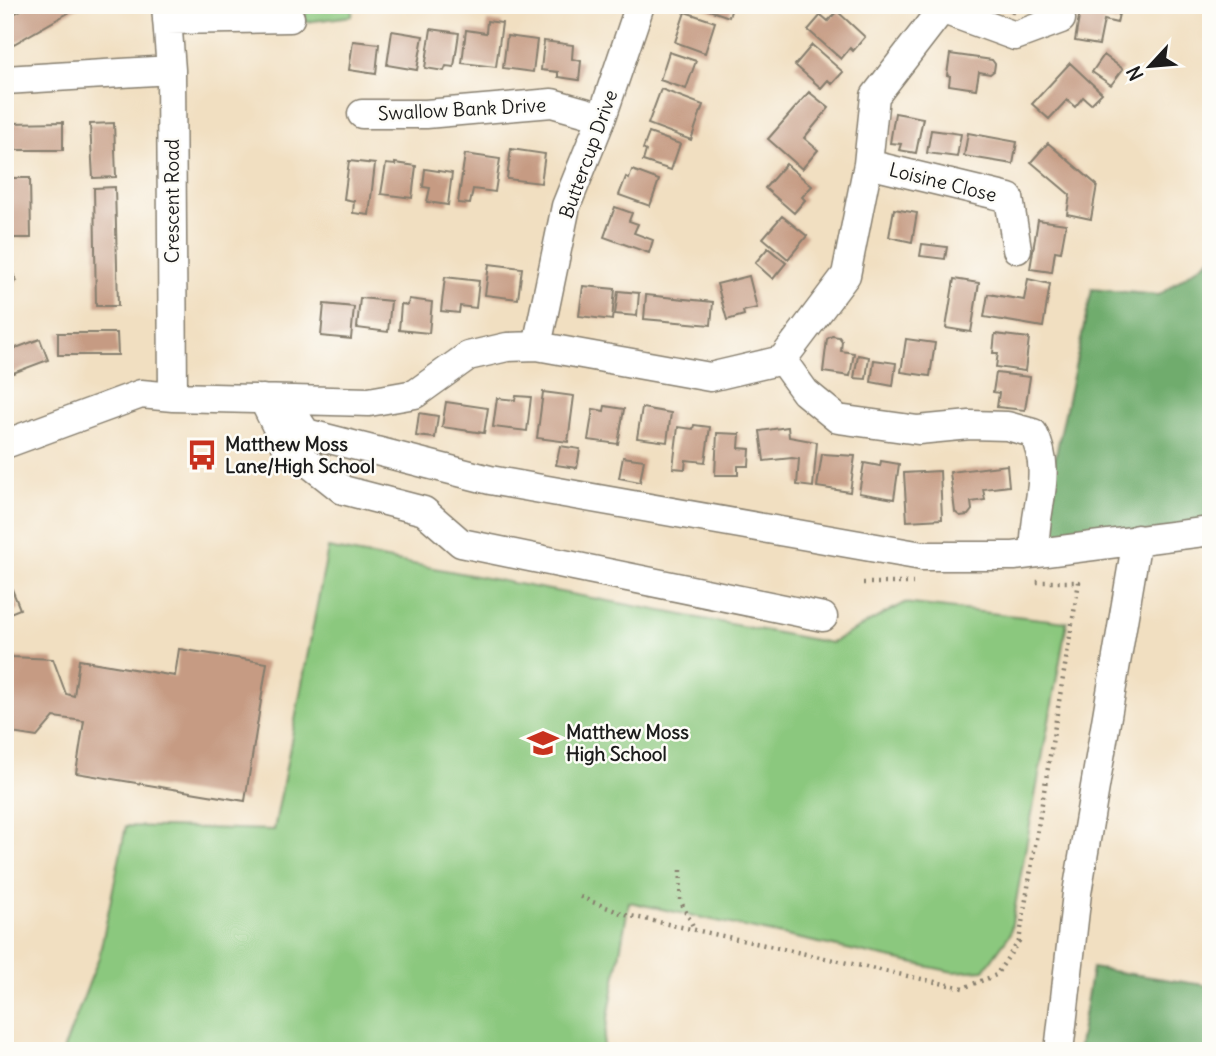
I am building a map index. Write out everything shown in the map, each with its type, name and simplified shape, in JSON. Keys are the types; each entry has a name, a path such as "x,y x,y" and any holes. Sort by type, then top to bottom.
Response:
{"street":[{"name":"Buttercup Drive","path":"537,346 566,206 602,117 640,5"},
{"path":"5,444 141,394 369,402 415,394 468,356 507,347 537,346 710,377 782,360 846,275 868,164 875,96 943,7 1015,36 1061,19"},
{"path":"167,13 290,18"},
{"name":"Crescent Road","path":"167,13 171,70 173,397"},
{"path":"5,80 171,70"},
{"name":"Swallow Bank Drive","path":"362,114 426,114 552,103 602,117"},
{"name":"Loisine Close","path":"868,164 1009,198 1017,249"},
{"path":"782,360 804,392 838,419 918,430 970,425 1007,426 1033,433 1040,446 1044,467 1033,534 1035,553"},
{"path":"273,400 306,433 490,480 922,556 1014,556 1211,531"},
{"path":"273,400 290,454 305,460 343,490 424,511 461,542 823,617"},
{"path":"1059,1051 1077,893 1137,540"}],"path":[{"path":"580,897 626,915 963,988 996,975 1019,941 1079,582 1025,582"},
{"path":"863,583 917,583"},
{"path":"681,870 680,900 694,929"}],"green space":[{"path":"306,5 353,5 352,16 305,22"},
{"path":"1211,258 1211,522 1043,547 1040,527 1092,289 1159,295"},
{"name":"Matthew Moss High School","path":"328,548 831,643 904,603 1067,622 1010,934 984,970 953,972 629,902 602,1051 63,1051 99,957 126,826 274,830"},
{"path":"1092,968 1211,986 1211,1051 1078,1051"}],"building":[{"path":"30,5 82,5 5,49 5,19"},
{"path":"695,5 733,5 729,17"},
{"path":"997,5 1020,5 1013,13 1006,6 1003,10"},
{"path":"1081,5 1120,9 1117,23 1104,20 1099,45 1075,41"},
{"path":"837,11 865,37 853,51 850,48 841,59 808,30 821,15 828,21"},
{"path":"685,12 715,22 705,53 675,42"},
{"path":"487,21 502,23 496,67 462,63 466,30 486,33"},
{"path":"431,29 459,33 454,67 446,66 444,71 425,68"},
{"path":"392,31 423,36 417,70 387,65"},
{"path":"507,36 537,40 533,72 503,68"},
{"path":"353,41 379,44 376,74 349,70"},
{"path":"544,41 573,45 572,59 581,61 579,80 558,77 558,72 541,70"},
{"path":"812,45 843,72 832,84 828,80 821,88 795,65"},
{"path":"669,52 696,61 686,89 660,80"},
{"path":"950,54 992,60 995,64 994,71 990,74 979,72 976,89 949,85 950,76 947,75"},
{"path":"1104,55 1123,69 1111,85 1092,72"},
{"path":"1070,63 1102,93 1091,104 1083,97 1075,107 1067,100 1049,119 1032,104"},
{"path":"661,89 703,105 691,140 648,124"},
{"path":"809,92 829,108 804,138 818,150 802,169 768,139"},
{"path":"895,113 923,118 916,153 899,150 901,144 890,143"},
{"path":"63,122 63,150 10,150 10,123"},
{"path":"114,123 116,177 93,178 90,124"},
{"path":"931,130 961,134 957,157 927,153"},
{"path":"649,133 680,144 671,170 643,161 646,151 643,149"},
{"path":"968,133 1017,142 1013,164 964,156"},
{"path":"1048,143 1097,185 1091,219 1067,214 1070,195 1031,162"},
{"path":"511,149 545,154 541,183 507,179"},
{"path":"465,154 500,159 495,192 473,189 470,204 458,203"},
{"path":"349,161 375,164 369,215 353,213 354,201 344,199"},
{"path":"386,164 416,166 412,198 381,194"},
{"path":"786,164 812,186 802,197 805,200 794,213 765,188"},
{"path":"425,169 452,173 448,205 427,202 430,188 423,187"},
{"path":"632,170 659,180 650,206 619,195"},
{"path":"9,178 30,178 31,238 10,238"},
{"path":"115,187 118,306 96,306 94,188"},
{"path":"615,207 632,213 629,221 638,224 634,233 653,240 649,253 604,237"},
{"path":"894,209 917,213 912,242 889,237"},
{"path":"782,216 807,236 788,259 763,238"},
{"path":"1038,220 1066,224 1061,252 1055,251 1052,272 1030,269"},
{"path":"922,244 947,247 945,259 920,256"},
{"path":"768,248 786,263 773,279 755,263"},
{"path":"5,259 17,281 5,288"},
{"path":"489,264 522,268 518,299 485,295"},
{"path":"749,276 757,308 743,311 744,315 727,320 717,284"},
{"path":"445,277 479,281 476,308 460,306 459,313 441,311"},
{"path":"954,279 979,283 971,332 946,328"},
{"path":"1028,279 1050,284 1043,327 984,317 988,294 1024,300"},
{"path":"583,286 615,289 612,320 579,316"},
{"path":"618,291 639,293 637,316 615,314"},
{"path":"646,295 713,302 711,325 644,319"},
{"path":"360,298 391,301 388,332 357,328"},
{"path":"409,299 432,302 429,333 399,330 401,304 408,305"},
{"path":"324,304 354,307 351,339 321,336"},
{"path":"58,333 117,333 118,355 58,355"},
{"path":"995,334 1029,338 1025,371 996,367 998,353 993,353"},
{"path":"832,336 839,337 842,341 841,351 854,353 850,376 823,372 827,339"},
{"path":"40,339 48,360 5,376 5,352"},
{"path":"906,339 935,343 930,376 901,372"},
{"path":"858,355 869,357 866,379 854,378"},
{"path":"874,360 896,363 893,386 871,382"},
{"path":"996,373 1030,377 1025,410 997,407 999,393 993,392"},
{"path":"543,392 574,396 568,442 537,438"},
{"path":"516,396 531,397 527,431 493,427 497,398 515,400"},
{"path":"446,402 488,408 484,433 442,427"},
{"path":"605,406 624,409 618,444 588,440 593,409 604,411"},
{"path":"642,408 671,413 667,442 637,438"},
{"path":"419,413 438,416 435,438 416,436"},
{"path":"694,425 710,427 705,462 686,460 685,469 673,468 678,427 693,429"},
{"path":"788,427 789,437 817,442 813,487 797,485 799,459 764,461 760,431"},
{"path":"717,433 740,434 739,448 750,449 749,466 738,466 738,475 715,475"},
{"path":"560,446 580,449 577,468 556,465"},
{"path":"822,454 855,456 850,492 817,487"},
{"path":"623,457 644,460 640,482 619,478"},
{"path":"881,461 899,464 894,499 859,493 864,463 880,466"},
{"path":"1007,465 1009,486 983,489 985,500 971,502 972,510 968,515 960,516 955,512 950,472"},
{"path":"940,471 942,519 907,521 904,473"},
{"path":"5,572 20,609 5,615"},
{"path":"5,641 12,657 53,659 66,694 74,696 79,660 175,676 179,649 267,663 245,801 76,773 84,721 54,717 37,737 5,732"}],"place":[{"name":"Matthew Moss Lane/High School","path":"202,455"},
{"name":"Matthew Moss High School","path":"543,743"}]}
